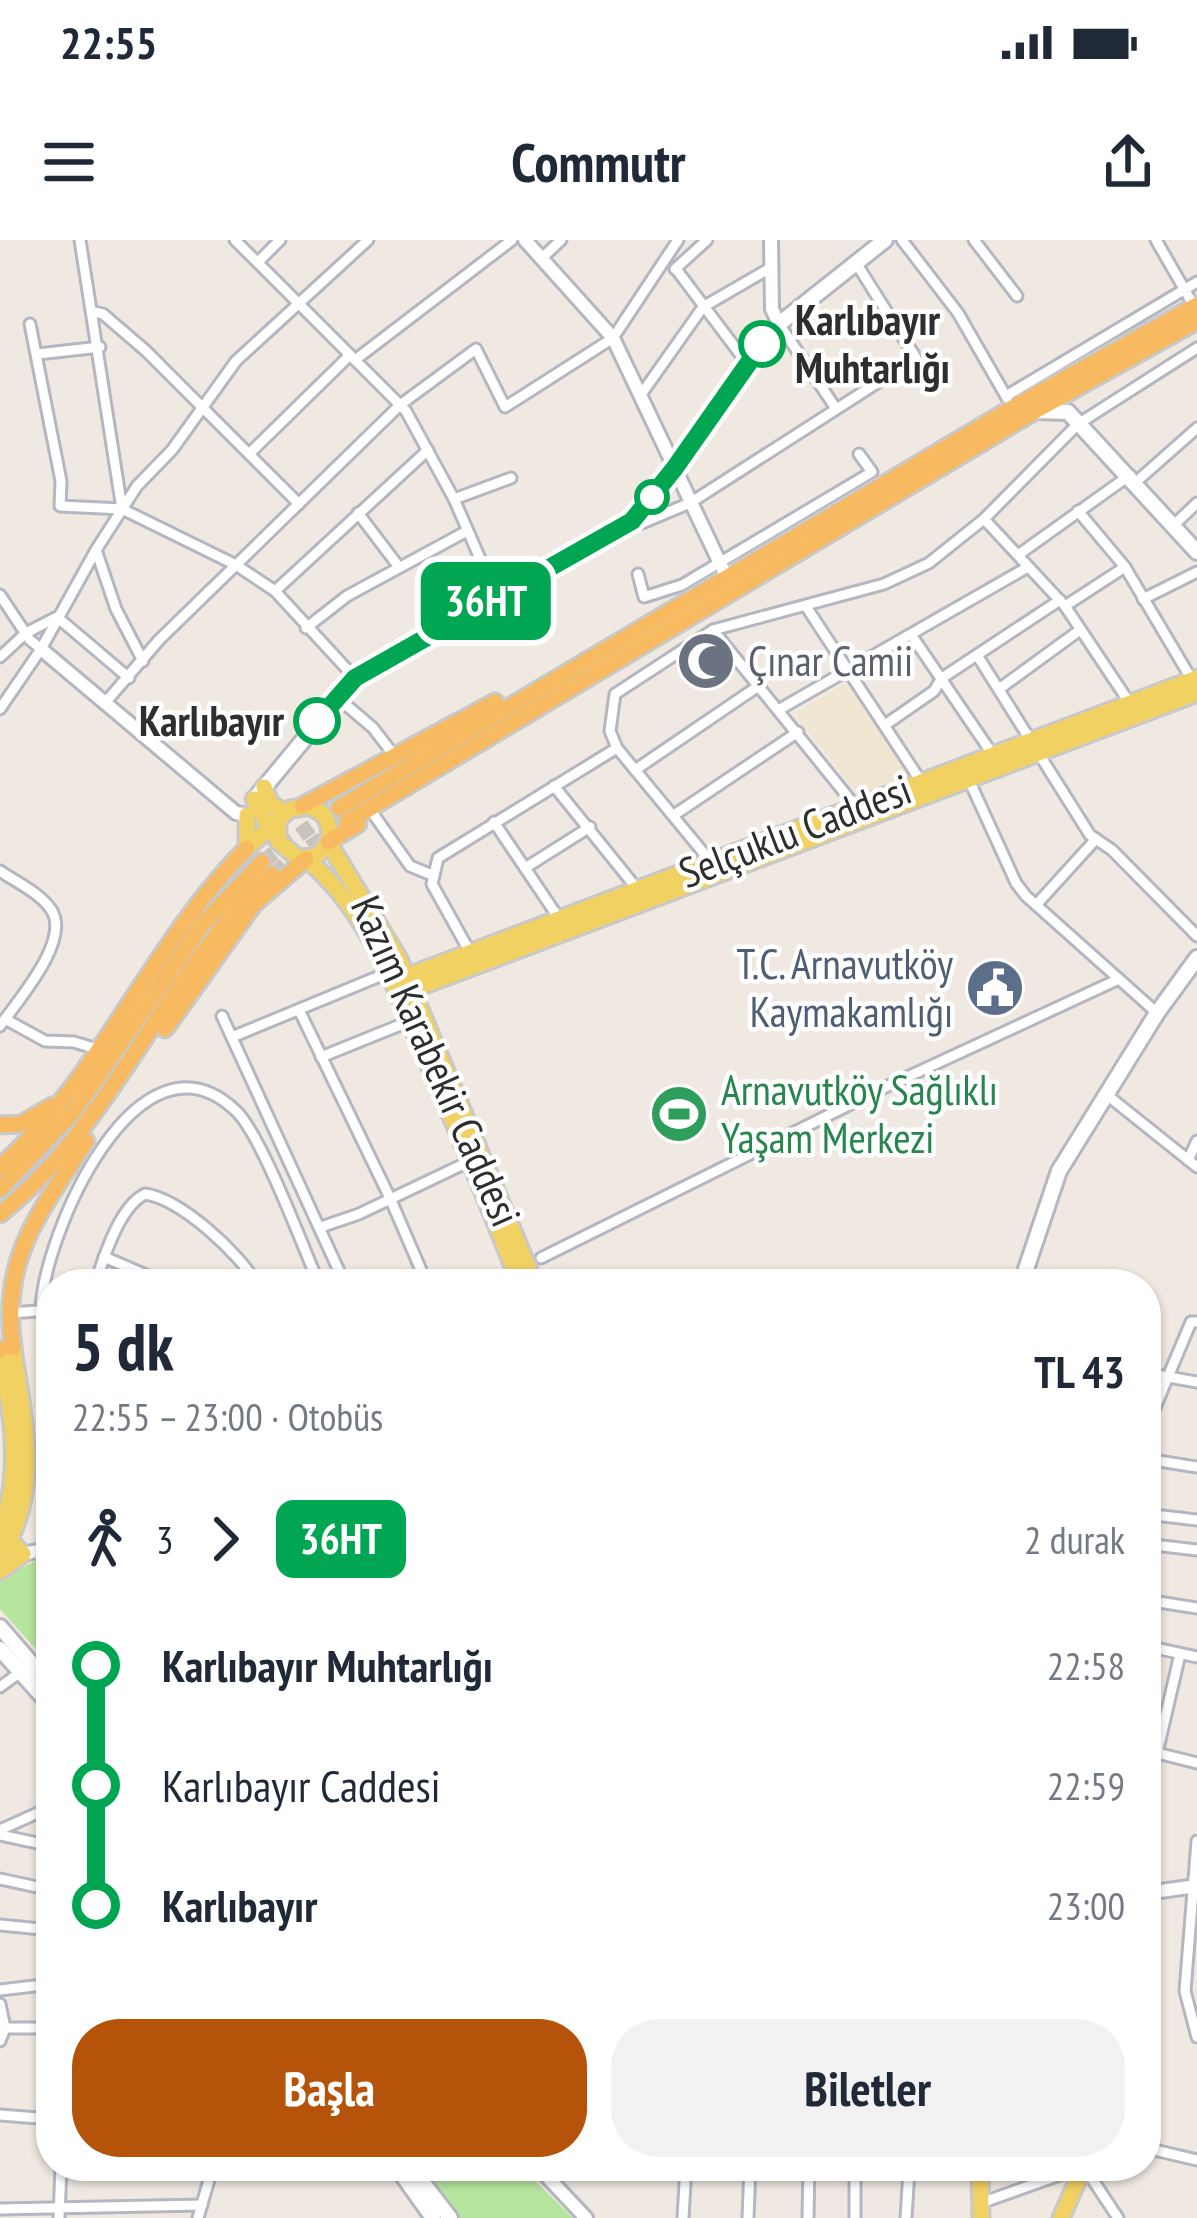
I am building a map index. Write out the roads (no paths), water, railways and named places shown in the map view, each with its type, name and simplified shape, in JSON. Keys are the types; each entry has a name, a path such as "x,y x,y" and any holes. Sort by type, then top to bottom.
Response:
{"highway":[{"path":"1196,311 1080,386 562,693 343,815 723,571 1010,402 1196,311"},
{"path":"302,806 393,754 530,684 574,667"},
{"path":"328,842 527,724 562,693"},
{"path":"0,1167 76,1095 97,1049 169,942 247,848"},
{"path":"126,1070 165,1029 254,904 307,859"},
{"path":"0,1189 45,1145 76,1095 201,926 267,868 213,938 102,1106 56,1163 0,1214"},
{"path":"0,1125 35,1119 76,1095"},
{"path":"4,1349 9,1288 23,1243 102,1106"}],"main road":[{"path":"247,848 255,801 355,678 632,521 778,324 885,240"},
{"path":"1073,418 1080,386"},
{"path":"1035,411 1073,418 1197,552"},
{"name":"Selçuklu Caddesi","path":"399,984 638,890 663,888 711,862 969,780 1130,702 1195,684"},
{"name":"Selçuklu Caddesi","path":"399,984 860,813 922,783 994,756 1035,747 1195,684"},
{"path":"247,848 278,827 302,806 323,814 330,827 328,842 307,859 290,855 278,827 270,803 255,801"},
{"name":"Kazım Karabekir Caddesi","path":"328,842 392,944 410,1022 470,1161 525,1266"},
{"name":"Kazım Karabekir Caddesi","path":"307,859 347,902 399,984 525,1266"},
{"path":"1026,1269 1059,1171 1157,1013 1197,958"},
{"path":"3,1543 14,1482 4,1349"},
{"path":"3,1543 27,1486 26,1442 4,1349"},
{"path":"0,1571 23,1554 3,1543"},
{"path":"0,1628 36,1668"},
{"path":"0,1649 36,1690"},
{"path":"407,2181 434,2218"},
{"path":"422,2181 450,2218"},
{"path":"1060,2218 1077,2181"}],"street":[{"path":"80,240 122,509"},
{"path":"235,240 400,405 454,499 496,596"},
{"path":"258,262 280,240"},
{"path":"0,709 41,650 122,509 236,361 368,240"},
{"path":"250,453 353,357 512,240"},
{"path":"525,240 613,338 723,571"},
{"path":"542,258 561,240"},
{"path":"670,267 678,240"},
{"path":"105,703 159,640 400,405 476,349 505,407 613,338 670,267 707,240"},
{"path":"771,240 772,310 835,406"},
{"path":"902,240 958,313 1010,402 1197,282"},
{"path":"974,240 1017,296"},
{"path":"1156,240 1196,311"},
{"path":"632,521 642,524 690,503 916,358 856,262"},
{"path":"670,267 746,362"},
{"path":"640,396 703,307 772,267"},
{"path":"94,312 103,314 146,351 298,504"},
{"path":"30,324 61,481 60,506 122,509 236,565 274,591 355,678"},
{"path":"38,354 100,347"},
{"path":"711,862 617,748 610,731 615,694 713,630 756,616 807,608 884,584 929,563 984,519 1073,418 1197,349"},
{"path":"1018,555 1133,478 1197,428"},
{"path":"274,591 428,450"},
{"path":"638,574 644,597 723,571 872,472 859,454"},
{"path":"454,499 511,478"},
{"path":"1174,524 1197,503"},
{"path":"1078,512 1125,567 1195,684"},
{"path":"358,513 399,567"},
{"path":"984,519 1063,603 1130,702"},
{"path":"306,628 347,596 467,531"},
{"path":"96,550 116,609 143,661"},
{"path":"780,709 1028,567"},
{"path":"885,725 934,692 942,678 1125,567"},
{"path":"1143,598 1197,572"},
{"path":"0,595 41,650 236,813 255,801"},
{"path":"807,608 922,783"},
{"path":"0,657 26,632 56,617"},
{"path":"56,617 129,678"},
{"path":"713,630 860,813"},
{"path":"999,689 1080,630"},
{"path":"912,635 994,756"},
{"path":"977,655 1096,839 1197,936"},
{"path":"635,770 760,685"},
{"path":"338,698 373,728 393,754"},
{"path":"674,815 798,732"},
{"path":"471,953 432,884 431,875 443,852 617,748"},
{"path":"969,780 1016,883 1157,1013"},
{"path":"554,786 638,890"},
{"path":"374,815 410,866 431,875"},
{"path":"494,822 560,920"},
{"path":"525,868 590,826"},
{"path":"1036,904 1096,839"},
{"path":"0,871 45,903 57,929 50,952 2,1022 45,1041 97,1049"},
{"path":"525,1266 877,1091 1119,979"},
{"path":"232,1037 299,1010 399,984"},
{"path":"299,1010 421,1269"},
{"path":"223,1016 339,1269"},
{"path":"321,1057 410,1022"},
{"path":"48,1269 84,1176 117,1127 140,1103 165,1090 198,1090 239,1113 312,1269"},
{"path":"1107,1095 1192,1164 1197,1141"},
{"path":"321,1227 470,1161"},
{"path":"100,1269 133,1202 150,1194 205,1228 248,1269"},
{"path":"104,1257 132,1269"},
{"path":"1161,1393 1197,1307"},
{"path":"6,1317 36,1312"},
{"path":"1161,1377 1197,1382"},
{"path":"1161,1462 1197,1467"},
{"path":"1161,1516 1197,1520"},
{"path":"1161,1546 1197,1550"},
{"path":"23,1554 36,1551"},
{"path":"1161,1602 1197,1608"},
{"path":"1161,1650 1197,1657"},
{"path":"1161,1736 1180,1654"},
{"path":"0,1687 20,1673"},
{"path":"1161,1754 1197,1763"},
{"path":"0,1833 36,1815"},
{"path":"0,1833 36,1842"},
{"path":"1197,1840 1185,1991 1197,2037"},
{"path":"0,1879 36,1887"},
{"path":"1161,1891 1195,1887"},
{"path":"0,1925 36,1929"},
{"path":"0,1990 36,1986"},
{"path":"0,2004 4,2028 0,2041"},
{"path":"4,2028 36,2028"},
{"path":"0,2115 36,2118"},
{"path":"1161,2152 1197,2160"},
{"path":"59,2213 61,2181"},
{"path":"198,2218 209,2181"},
{"path":"551,2181 586,2218"},
{"path":"683,2218 685,2181"},
{"path":"748,2218 749,2181"},
{"path":"808,2218 809,2181"},
{"path":"855,2181 855,2218"},
{"path":"906,2218 908,2181"},
{"path":"981,2210 1049,2181"},
{"path":"1094,2181 1118,2218"},
{"path":"0,2209 59,2213 202,2205"}],"tunnel":[{"path":"262,862 331,812"},
{"path":"272,874 339,827"}],"place":[{"name":"Karlıbayır Muhtarlığı","path":"762,344"},
{"name":"Çınar Camii","path":"706,661"},
{"name":"Karlıbayır","path":"317,721"},
{"name":"T.C. Arnavutköy Kaymakamlığı","path":"995,988"},
{"name":"Arnavutköy Sağlıklı Yaşam Merkezi","path":"679,1114"}]}
